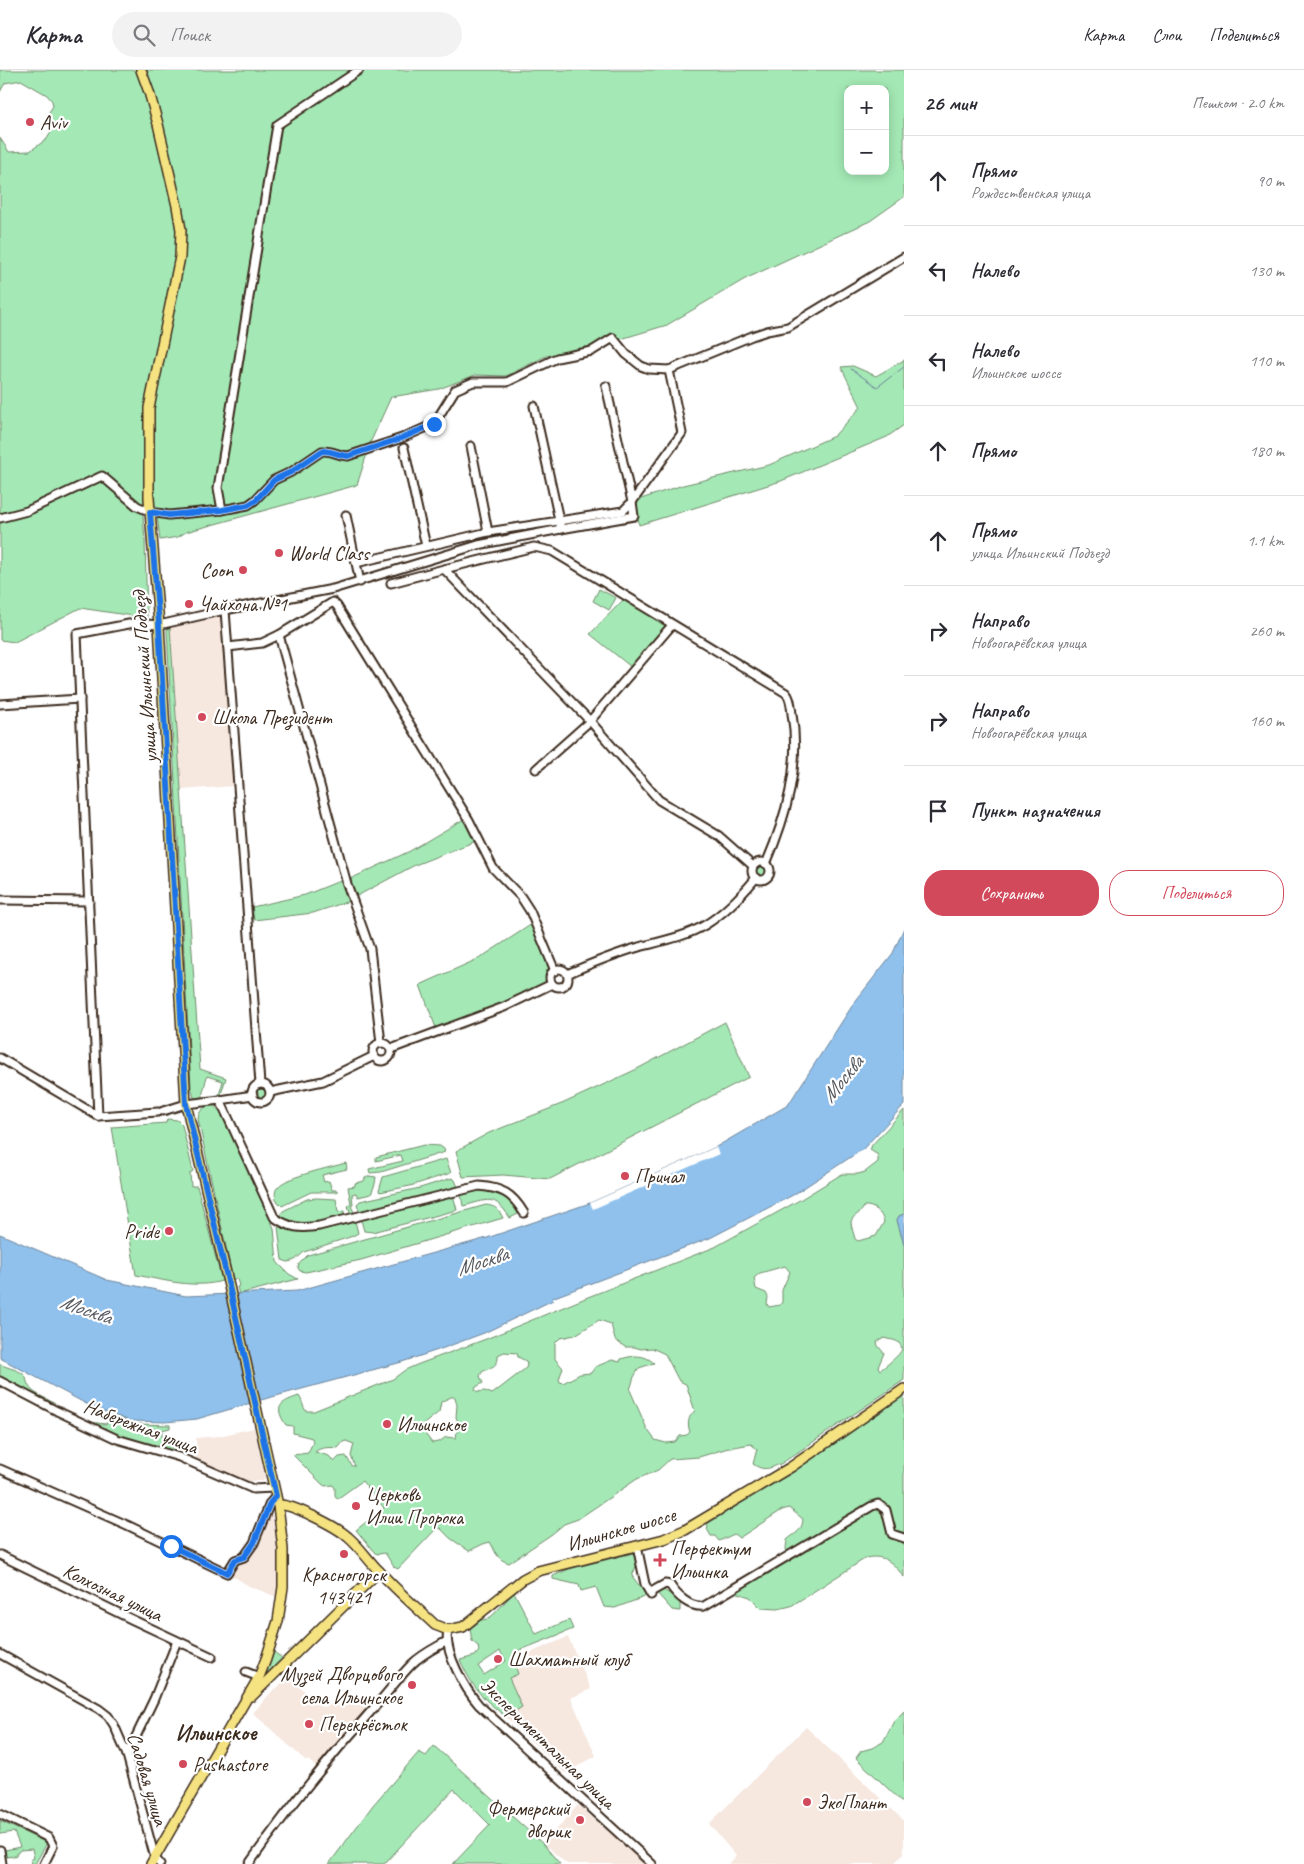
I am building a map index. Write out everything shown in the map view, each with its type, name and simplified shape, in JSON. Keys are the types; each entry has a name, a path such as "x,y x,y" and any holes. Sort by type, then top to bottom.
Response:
{"main road":[{"name":"улица Ильинский Подъезд","path":"141,70 158,124 181,230 180,257 149,408 150,512 159,625 186,1104 276,1496"},
{"name":"Ильинское шоссе","path":"448,1630 457,1629 468,1624 522,1579 538,1571 664,1539 679,1533 791,1467 904,1389"},
{"path":"276,1496 285,1505 339,1530 353,1541 378,1571 435,1625 448,1630"},
{"path":"156,1862 259,1677 273,1640 282,1593 284,1570 284,1549 276,1496"},
{"path":"246,1701 378,1571"}],"street":[{"path":"222,510 218,488 277,125 359,70"},
{"path":"0,518 27,511 102,476 137,506 150,512 169,515 222,510 248,505 256,500 274,480 291,472 322,451 328,450 348,456 402,438 434,424 454,390 473,382 507,382 557,358 592,351 613,338 626,354 641,366 650,369 668,370 759,334 788,328 904,257"},
{"path":"98,1116 77,634 134,623 159,625 333,589 478,545 623,511 632,502 682,433 668,370"},
{"path":"356,563 488,532 560,526 634,516 606,386"},
{"path":"534,406 560,526"},
{"path":"470,446 488,532"},
{"path":"404,448 426,546"},
{"path":"346,515 360,582"},
{"path":"391,583 534,547 552,551 788,695 794,733 791,790 780,830 766,864 769,872 767,877 762,880 756,878 752,874 753,866"},
{"path":"444,569 590,721 659,800 720,836 753,866"},
{"path":"228,646 262,643 279,635 333,602 469,820 493,868 521,897 530,911 555,971"},
{"path":"225,610 260,1084"},
{"path":"536,769 590,721 672,625"},
{"path":"279,635 347,884 370,949 382,1043"},
{"path":"0,704 80,699"},
{"path":"753,866 761,862 766,864"},
{"path":"567,974 638,948 666,941 705,925 728,909 756,878"},
{"path":"0,900 89,901"},
{"path":"552,984 550,978 555,971 560,970 567,974"},
{"path":"391,1049 504,1008 552,984 560,987 565,985 568,980 567,974"},
{"path":"374,1056 379,1060 385,1061 390,1057 391,1049 388,1045 382,1043"},
{"path":"374,1056 374,1050 382,1043"},
{"path":"270,1092 323,1081 374,1056"},
{"path":"0,1058 98,1116 161,1112 186,1104 253,1095"},
{"path":"260,1084 268,1087 270,1092 269,1098 264,1101 259,1101 253,1095 253,1089 260,1084"},
{"path":"220,1100 274,1217 283,1224 298,1228 319,1226 479,1186 505,1192 517,1202 524,1213"},
{"name":"Набережная улица","path":"0,1381 57,1411 117,1439 179,1457 253,1489 276,1496"},
{"path":"0,1469 127,1525 227,1573 235,1560 244,1557 254,1543 270,1503 276,1496"},
{"path":"637,1546 645,1584 651,1594 665,1584 670,1585 676,1594 684,1600 698,1606 704,1606 872,1506 878,1504 886,1510 892,1534 904,1538"},
{"name":"Колхозная улица","path":"0,1555 212,1657"},
{"name":"Экспериментальная улица","path":"448,1630 447,1641 466,1688 479,1705 652,1864"},
{"path":"127,1755 154,1699 177,1641"},
{"path":"249,1864 316,1774 356,1726 413,1664 447,1641"},
{"name":"Садовая улица","path":"0,1654 99,1709 108,1716 120,1737 127,1755 156,1862"},
{"path":"246,1672 259,1677"},
{"path":"0,1814 49,1838 53,1846 44,1864"},
{"path":"0,1850 2,1864"}],"shaded area":[{"name":"Школа Президент","path":"222,615 233,786 181,790 170,627"},
{"path":"254,1428 265,1477 263,1481 246,1481 196,1460 196,1438 219,1436"},
{"path":"270,1507 278,1542 277,1597 249,1586 228,1573 235,1560 246,1557"},
{"path":"568,1637 591,1689 571,1698 596,1756 565,1773 506,1717 522,1706 509,1678 518,1674 513,1660"},
{"path":"288,1676 322,1707 329,1706 344,1689 366,1709 316,1767 308,1760 306,1761 253,1713"},
{"name":"ЭкоПлант","path":"806,1727 904,1821 904,1854 893,1864 729,1864 736,1856 709,1824"},
{"path":"578,1805 645,1864 567,1864 544,1844"}],"green space":[{"path":"0,70 904,70 904,197 870,221 745,279 667,325 588,349 546,356 506,376 475,375 439,389 391,397 371,441 357,485 186,532 178,537 160,540 156,506 142,505 147,618 80,608 15,642 0,640 0,138 9,152 30,151 47,139 51,132 49,112 53,106 52,101 47,95 21,80 5,83 0,92"},
{"path":"904,360 904,425 887,437 781,481 639,525 635,501 683,485 769,465 834,436 861,407 841,367 853,366 876,376"},
{"path":"599,589 616,598 609,610 593,601"},
{"path":"623,600 663,622 666,626 631,667 590,634"},
{"path":"170,627 200,1069 226,1078 219,1095 223,1081 207,1076 201,1100 194,1098 191,1087 167,630"},
{"path":"464,819 476,841 415,865 357,896 350,879 410,851"},
{"path":"759,865 763,865 767,871 763,877 759,877 755,873 755,869"},
{"path":"342,880 349,901 313,913 254,920 252,907 305,895"},
{"path":"532,924 551,968 547,974 548,982 487,1010 436,1028 420,985 480,958"},
{"path":"725,1022 749,1077 550,1179 503,1175 463,1177 456,1151 489,1133 564,1103 637,1069"},
{"path":"259,1087 263,1087 267,1093 263,1099 259,1099 255,1095 255,1091"},
{"path":"212,1104 221,1112 274,1228 277,1262 289,1274 298,1279 239,1294 237,1279 233,1279 198,1119 202,1109"},
{"path":"904,1110 904,1214 899,1216 897,1220 904,1245 904,1380 782,1463 768,1468 761,1468 753,1464 757,1449 751,1444 728,1448 699,1457 670,1459 658,1470 637,1479 578,1519 564,1524 509,1563 499,1557 490,1542 469,1551 450,1538 440,1528 436,1529 398,1569 394,1567 385,1553 375,1553 356,1530 384,1508 362,1481 337,1499 333,1485 325,1486 322,1484 293,1455 308,1453 313,1442 312,1438 293,1433 293,1426 286,1425 282,1419 280,1409 288,1400 299,1396 306,1411 314,1411 393,1379 405,1370 419,1364 715,1247 842,1174 865,1172 878,1162 878,1155 870,1150 872,1145","holes":["864,1206 874,1208 884,1222 876,1236 858,1241 855,1239 851,1222","785,1266 790,1272 782,1290 782,1302 780,1305 769,1307 766,1293 756,1289 754,1278 760,1273","599,1320 611,1324 615,1340 625,1347 652,1348 665,1354 679,1381 686,1384 695,1411 689,1420 690,1432 687,1435 680,1436 675,1442 666,1443 655,1440 647,1429 630,1390 639,1368 654,1363 646,1358 635,1356 621,1359 620,1362 612,1360 595,1367 591,1373 580,1374 563,1383 560,1382 559,1379 563,1368 555,1359 555,1343 560,1338 575,1335","884,1338 897,1341 902,1349 896,1357 880,1370 878,1367 884,1353 877,1342","504,1352 517,1353 518,1357 526,1361 527,1364 526,1368 492,1394 475,1390 476,1387 483,1383 480,1376 482,1372 493,1366 498,1359 498,1355","455,1397 457,1405 456,1417 460,1427 456,1438 446,1437 439,1442 432,1443 420,1427 439,1412 441,1402","346,1441 354,1444 351,1456 355,1466 352,1466 346,1456 339,1457 334,1462 329,1456 315,1452 323,1448 338,1448"]},
{"name":"Pride","path":"167,1119 177,1120 182,1125 193,1171 190,1173 191,1186 197,1186 222,1281 190,1284 136,1275 112,1127 166,1123"},
{"path":"424,1145 440,1146 445,1152 381,1172 370,1173 369,1169 403,1161 401,1155 376,1161 376,1157"},
{"path":"446,1159 451,1173 410,1186 379,1191 383,1177"},
{"path":"346,1163 347,1169 322,1175 324,1182 329,1181 332,1190 337,1190 337,1192 311,1192 282,1206 276,1200 276,1189 290,1179"},
{"path":"369,1176 376,1177 371,1194 358,1197 356,1193 352,1194 353,1205 351,1206 355,1214 351,1215 348,1206 351,1204 348,1187 355,1186 355,1183 364,1181"},
{"path":"452,1178 458,1187 360,1213 357,1204 360,1201 420,1188"},
{"path":"485,1189 505,1197 518,1214 510,1218 499,1205 490,1200 463,1206 461,1194"},
{"path":"453,1195 457,1210 373,1232 364,1231 361,1220"},
{"path":"307,1199 336,1199 338,1212 344,1211 345,1217 306,1225 297,1225 282,1219 281,1214 283,1211"},
{"path":"486,1205 497,1209 503,1218 361,1260 306,1272 300,1271 298,1268 299,1264 308,1255"},
{"path":"355,1221 358,1233 353,1236 304,1252 295,1260 288,1262 282,1260 278,1227 313,1230"},
{"path":"0,1364 24,1374 27,1383 33,1391 56,1405 0,1377"},
{"path":"904,1395 904,1577 888,1561 873,1557 866,1558 791,1606 778,1609 761,1608 750,1597 734,1592 787,1556 787,1540 800,1529 803,1519 789,1508 782,1510 739,1538 734,1534 719,1541 715,1536 711,1536 707,1529 707,1524 796,1470"},
{"path":"102,1413 137,1424 170,1425 170,1428 162,1430 162,1436 175,1451 110,1433 89,1422 106,1424 108,1421 100,1415"},
{"path":"633,1553 637,1564 632,1576 647,1596 615,1608 604,1607 596,1587 581,1591 579,1585 553,1579 553,1576 569,1569"},
{"path":"662,1589 683,1602 680,1604 680,1611 672,1610 656,1592"},
{"path":"514,1592 536,1634 569,1620 573,1629 513,1653 513,1660 518,1674 509,1678 522,1707 506,1717 479,1692 460,1660 475,1656 479,1651 478,1646 472,1641 470,1629 481,1620 488,1619","holes":["500,1651 506,1661 484,1675 478,1666"]},
{"path":"274,1652 283,1659 264,1676 264,1675"},
{"path":"904,1711 904,1804 856,1758 861,1751 883,1742 894,1721"},
{"path":"434,1746 543,1844 560,1864 453,1864 490,1825 454,1789 384,1864 329,1864 373,1805 419,1752 426,1756"},
{"path":"0,1821 47,1843 35,1864 32,1864 31,1859 34,1858 32,1849 20,1850 15,1856 6,1857 5,1850 20,1847 14,1832 0,1834"}],"water":[{"name":"Москва","path":"904,928 904,1105 863,1149 793,1195 710,1238 552,1298 553,1300 484,1333 441,1349 402,1362 197,1419 165,1422 130,1421 94,1408 0,1358 0,1234 107,1280 186,1296 297,1291 487,1238 590,1203 716,1147 788,1105 854,1003 893,953"},
{"path":"904,1214 904,1245 897,1220 899,1216"}],"pier":[{"path":"716,1147 719,1154 593,1209 590,1203"},
{"path":"236,1291 261,1402 251,1405 225,1292"}],"waterway":[{"path":"851,369 877,387 904,367"}],"place":[{"name":"Aviv","path":"30,122"},
{"name":"World Class","path":"279,553"},
{"name":"Coon","path":"243,570"},
{"name":"Чайхона №1","path":"189,604"},
{"name":"Школа Президент","path":"202,717"},
{"name":"Причал","path":"625,1176"},
{"name":"Pride","path":"169,1231"},
{"name":"Ильинское","path":"387,1424"},
{"name":"Церковь Илии Пророка","path":"356,1506"},
{"name":"Красногорск 143421","path":"344,1554"},
{"name":"Перфектум Ильинка","path":"660,1560"},
{"name":"Шахматный клуб","path":"498,1659"},
{"name":"Музей Дворцового села Ильинское","path":"412,1685"},
{"name":"Перекрёсток","path":"309,1724"},
{"name":"Pushastore","path":"183,1764"},
{"name":"ЭкоПлант","path":"807,1802"},
{"name":"Фермерский дворик","path":"580,1820"}],"district":[{"name":"Ильинское","path":"216,1732"}],"route":[{"path":"171,1546 227,1573 235,1560 244,1557 254,1543 270,1503 276,1496 186,1104 159,625 150,512 169,515 240,508 256,500 274,480 291,472 322,451 328,450 348,456 402,438 434,424"}]}
